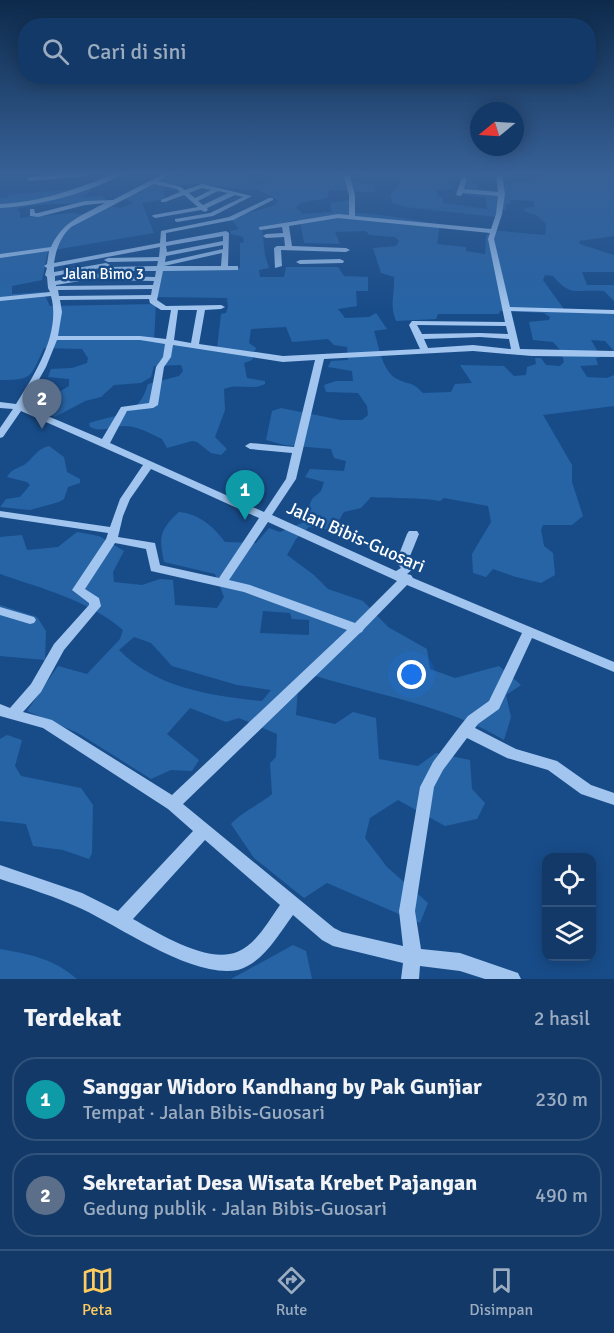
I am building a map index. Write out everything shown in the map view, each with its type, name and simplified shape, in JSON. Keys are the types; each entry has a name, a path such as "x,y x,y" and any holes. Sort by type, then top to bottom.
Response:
{"street":[{"path":"0,435 40,370 53,338 57,323 48,266 52,249 63,231 79,219"},
{"path":"159,219 154,220 169,219"},
{"path":"214,219 217,222"},
{"path":"221,307 162,307 153,301 154,292 165,244 163,232 232,219"},
{"path":"278,266 277,248 287,235 315,219"},
{"path":"377,219 494,231"},
{"path":"499,219 491,239 492,253 508,309 516,351"},
{"path":"53,291 105,267 165,244 226,233 224,268"},
{"path":"266,236 287,235"},
{"path":"287,235 299,248 300,264 341,256 324,253 320,249 299,248"},
{"path":"50,275 162,262 226,246"},
{"path":"0,256 52,249"},
{"path":"48,266 105,267 162,262 235,268"},
{"path":"105,267 157,279"},
{"path":"103,288 105,267"},
{"name":"Jalan Bimo 3","path":"53,291 103,288 154,292"},
{"path":"0,299 53,291 154,292"},
{"path":"105,443 124,409 153,405 160,367 167,359 176,307"},
{"path":"195,346 201,307"},
{"path":"508,309 614,312"},
{"path":"425,350 413,325 417,323 510,324"},
{"path":"477,323 480,335"},
{"path":"419,337 480,335 513,337"},
{"path":"53,338 134,337 269,358 320,358 480,348 614,354"},
{"path":"222,582 291,479 320,358"},
{"name":"Jalan Bibis-Guosari","path":"0,405 19,407 105,443 402,577 614,667"},
{"path":"250,446 298,451"},
{"path":"6,712 36,688 59,647 95,606 92,597 78,590 114,535 118,516 125,500 150,463"},
{"path":"0,513 114,535 151,546 155,568 246,588 358,629"},
{"path":"173,804 256,723 358,629 408,568 402,562 413,534"},
{"path":"0,611 30,621"},
{"path":"410,979 412,957 407,911 427,788 438,766 473,720 494,705 529,631"},
{"path":"6,712 46,724 173,804 320,929 339,940 412,957 460,962 512,979"},
{"path":"465,730 512,754 552,765 586,790 614,799"},
{"path":"122,920 204,830"},
{"path":"0,872 85,903 122,920 152,940 212,962 236,962 254,950 291,904"}],"shaded area":[{"path":"0,219 148,219 154,233 48,251 42,280 12,286 12,294 43,292 50,306 156,304 154,341 217,348 221,314 226,313 228,307 227,298 156,297 163,269 240,268 240,243 244,242 243,237 231,234 230,231 239,229 231,219 407,219 440,224 437,244 466,247 466,251 485,254 486,236 490,230 545,235 546,224 540,219 614,219 614,236 579,241 580,244 614,255 614,272 582,272 587,285 614,285 614,301 604,291 571,290 565,288 553,276 545,275 543,280 566,312 614,314 614,351 605,341 591,340 601,357 596,358 598,365 580,366 587,377 607,378 614,375 614,406 543,415 572,465 572,482 583,516 572,525 543,525 541,530 544,546 553,553 555,575 541,583 493,569 486,577 473,573 472,554 491,522 488,506 444,498 440,501 371,497 361,508 344,512 333,530 309,527 296,539 287,555 314,575 328,589 363,601 388,627 427,649 430,669 455,678 499,666 521,685 506,695 511,717 504,740 482,728 436,710 316,676 298,688 296,715 335,724 353,712 376,718 379,759 418,766 436,753 470,760 472,789 485,803 477,819 445,826 398,800 370,818 365,838 387,867 428,903 420,923 327,883 304,898 254,858 231,824 272,794 270,763 276,757 277,734 239,718 226,722 190,708 167,734 199,760 192,771 171,770 151,779 78,733 27,711 58,666 87,674 120,639 123,630 80,603 0,574 0,537 22,535 27,550 58,547 77,532 99,536 124,551 113,572 114,582 142,585 160,579 173,580 175,605 217,608 224,597 215,574 164,562 161,540 164,529 179,512 186,513 205,522 225,542 256,543 269,528 280,532 302,523 312,499 321,491 324,482 305,477 310,469 344,471 346,461 334,458 331,449 284,445 266,440 272,411 281,408 341,420 362,420 368,415 367,406 358,393 326,392 324,385 336,381 353,381 352,371 328,367 331,361 348,360 347,347 334,345 328,339 292,342 286,327 251,329 249,343 256,348 252,360 244,363 247,378 265,381 265,384 224,389 225,410 215,437 227,449 221,455 211,453 197,442 192,441 167,448 162,439 134,427 119,426 99,429 90,427 89,423 133,408 144,394 148,384 179,376 183,371 181,365 154,366 151,377 141,383 114,385 101,397 85,401 55,417 43,413 55,403 52,396 69,386 69,379 48,377 51,369 72,368 87,363 88,358 82,349 44,348 33,371 25,378 0,380","holes":["300,221 304,243 340,244 335,232 366,231 369,235 395,237 399,241 396,246 373,248 381,273 394,277 393,304 396,321 436,319 438,314 499,314 500,311 544,313 550,317 549,320 529,322 533,340 553,342 561,351 564,362 560,366 546,365 541,358 535,358 536,364 527,367 526,375 514,376 504,366 460,365 472,383 455,384 451,392 423,393 414,385 393,377 389,372 374,331 387,329 376,313 369,317 345,318 338,309 357,306 356,291 368,291 368,277 344,276 338,267 286,267 284,277 260,277 259,270 269,268 262,227","263,611 290,613 292,619 309,620 309,635 260,633","134,637 151,643 172,666 237,685 271,690 262,701 204,693 167,682 134,663 119,650"]},
{"path":"49,446 64,457 67,472 80,479 80,483 68,487 64,499 59,502 30,510 0,507 6,499 20,497 30,485 27,482 7,477 9,474 24,465 41,449"},
{"path":"0,605 37,617 46,631 45,660 0,656"},
{"path":"7,735 22,740 15,766 21,776 81,788 93,805 92,853 89,859 63,850 33,846 26,824 0,821 0,739"},
{"path":"293,945 306,951 312,979 231,979"},
{"path":"0,949 41,958 77,979 0,979"}],"place":[{"name":"Sekretariat Desa Wisata Krebet Pajangan","path":"42,429"},
{"name":"Sanggar Widoro Kandhang by Pak Gunjiar","path":"245,520"}]}
